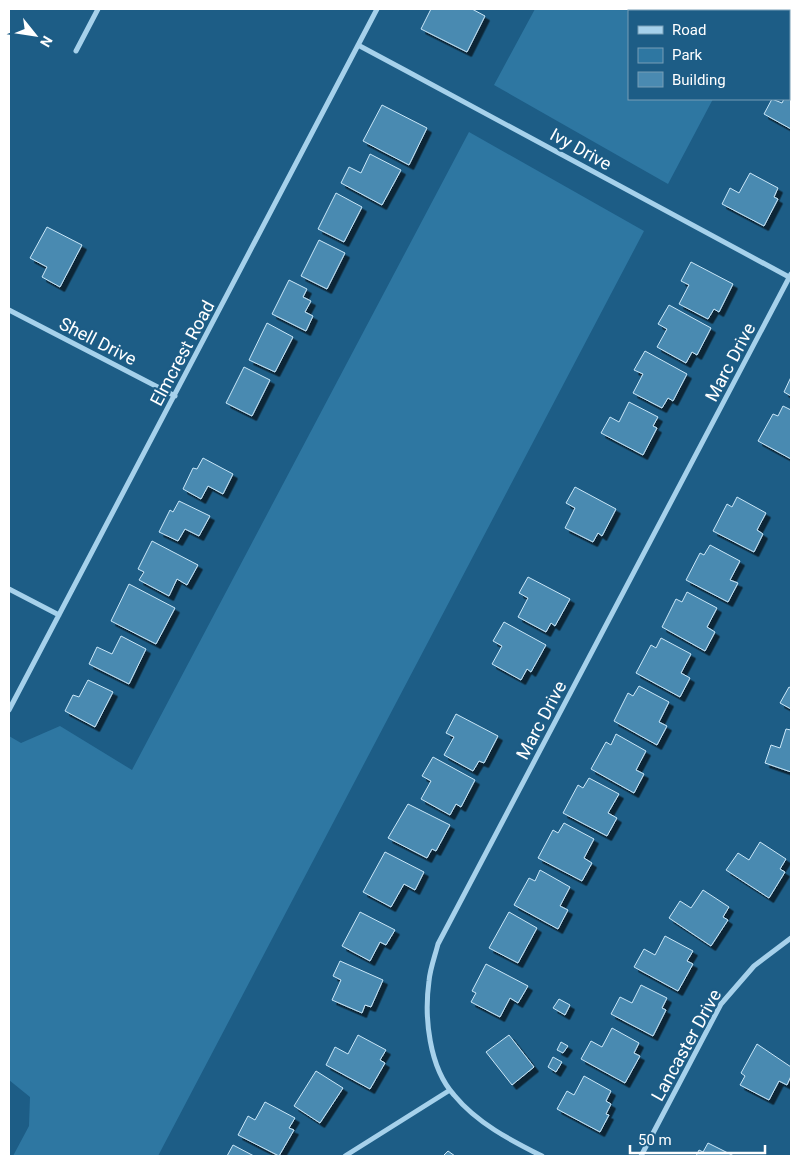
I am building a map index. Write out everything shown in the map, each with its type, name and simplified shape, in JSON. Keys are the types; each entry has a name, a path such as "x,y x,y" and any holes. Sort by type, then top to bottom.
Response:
{"street":[{"path":"76,51 98,9"},
{"name":"Elmcrest Road","path":"9,710 377,9"},
{"name":"Ivy Drive","path":"358,44 476,107 657,208 790,276"},
{"name":"Marc Drive","path":"542,1156 491,1127 466,1107 450,1090 431,1044 427,1014 429,980 438,944 790,276"},
{"name":"Shell Drive","path":"9,310 175,396"},
{"path":"9,589 59,615"},
{"name":"Lancaster Drive","path":"641,1156 722,1004 754,966 791,938"},
{"path":"345,1156 450,1090"}],"green space":[{"path":"535,9 761,9 628,10 628,100 712,100 668,184 494,85"},
{"path":"469,132 644,231 158,1156 13,1156 29,1126 30,1097 9,1080 9,736 21,743 60,726 132,770"}],"building":[{"path":"431,9 472,9 485,16 467,52 421,29"},
{"path":"791,84 791,129 764,114 771,100 782,103 784,100 790,100"},
{"path":"382,105 427,128 409,165 363,141"},
{"path":"370,154 401,170 382,205 341,183 349,167 361,173"},
{"path":"750,173 778,188 774,197 778,199 764,226 722,204 730,188 739,193"},
{"path":"336,193 362,207 344,242 318,229"},
{"path":"47,227 82,245 60,287 42,277 47,267 30,258"},
{"path":"319,240 345,253 327,289 301,276"},
{"path":"691,262 733,284 719,312 714,309 708,319 679,304 689,285 681,281"},
{"path":"289,280 307,289 303,297 311,301 305,312 313,316 306,331 272,314"},
{"path":"669,305 711,328 697,355 692,352 686,363 657,347 667,329 658,324"},
{"path":"267,323 293,337 275,372 249,360"},
{"path":"645,351 687,374 673,401 668,398 662,408 633,393 643,374 634,370"},
{"path":"244,367 270,380 252,416 226,403"},
{"path":"791,377 791,396 784,392"},
{"path":"629,402 658,417 653,426 657,428 643,455 601,433 610,417 619,422"},
{"path":"783,406 791,410 791,459 758,441 773,414 778,416"},
{"path":"203,458 233,474 223,494 208,486 201,499 183,489 193,468 197,469"},
{"path":"575,487 616,509 602,536 598,533 593,542 565,528 575,508 566,503"},
{"path":"737,497 766,513 757,530 763,534 754,552 713,531 727,504 732,507"},
{"path":"179,501 210,516 199,536 185,529 178,541 159,532 170,510 173,512"},
{"path":"152,541 198,565 187,585 177,579 169,596 139,580 144,572 138,569"},
{"path":"710,545 740,561 730,580 738,583 728,602 686,580 700,553 704,555"},
{"path":"528,577 570,599 555,626 551,623 546,632 518,617 528,598 519,593"},
{"path":"129,584 175,608 156,644 111,621"},
{"path":"687,592 717,608 707,627 715,632 705,651 662,627 676,599 682,602"},
{"path":"504,622 546,645 531,672 527,669 521,680 492,664 502,646 493,641"},
{"path":"121,636 146,649 129,684 89,664 97,647 112,654"},
{"path":"661,638 691,654 681,673 690,678 680,697 636,673 651,645 656,648"},
{"path":"88,680 113,692 95,727 65,711 73,695 79,697"},
{"path":"639,686 669,702 659,722 667,726 657,745 614,721 628,693 633,696"},
{"path":"789,687 791,688 791,709 780,703"},
{"path":"456,714 498,736 484,763 479,761 473,771 444,755 454,737 446,733"},
{"path":"786,729 791,730 791,772 765,763 771,745 780,748"},
{"path":"616,734 646,751 636,770 644,774 634,793 591,769 606,742 611,745"},
{"path":"433,757 475,780 461,807 456,804 450,815 421,799 431,781 422,776"},
{"path":"589,778 619,794 608,813 617,818 607,836 563,813 578,785 583,788"},
{"path":"408,804 450,825 436,851 432,849 427,858 388,838"},
{"path":"564,823 594,839 584,858 592,863 582,881 538,858 553,830 558,833"},
{"path":"760,842 786,859 780,869 785,872 769,898 726,870 738,853 749,860"},
{"path":"385,852 424,872 415,890 404,884 391,907 363,892"},
{"path":"540,870 570,887 560,906 568,910 558,929 514,905 529,878 535,881"},
{"path":"703,890 729,907 723,917 728,920 711,946 669,918 680,901 691,908"},
{"path":"360,912 395,930 386,945 380,942 370,961 342,946"},
{"path":"509,912 537,928 518,963 489,948"},
{"path":"665,936 693,951 687,961 693,964 678,991 634,967 644,949 655,955"},
{"path":"340,961 383,980 371,1007 365,1005 362,1013 332,1000 341,980 333,976"},
{"path":"486,964 528,986 518,1003 510,998 500,1017 471,1002 476,993 472,991"},
{"path":"641,985 667,998 662,1008 666,1010 653,1036 611,1014 620,997 632,1003"},
{"path":"559,999 570,1005 565,1015 553,1008"},
{"path":"612,1028 639,1043 634,1053 640,1056 625,1083 581,1059 591,1041 602,1047"},
{"path":"358,1035 386,1050 380,1060 385,1063 370,1089 326,1065 335,1047 348,1054"},
{"path":"509,1035 534,1067 512,1085 486,1052"},
{"path":"561,1042 568,1046 563,1053 557,1050"},
{"path":"757,1044 791,1067 791,1076 787,1085 779,1081 769,1100 740,1085 745,1076 741,1073"},
{"path":"553,1057 562,1062 556,1072 548,1067"},
{"path":"316,1071 343,1088 320,1123 294,1106"},
{"path":"584,1076 611,1091 606,1101 611,1104 606,1114 609,1115 600,1132 557,1109 567,1091 574,1095"},
{"path":"265,1102 295,1118 289,1128 294,1130 279,1156 238,1135 248,1116 255,1120"},
{"path":"708,1143 734,1156 696,1156 699,1150 703,1152"},
{"path":"233,1145 254,1156 227,1156"},
{"path":"448,1151 455,1156 443,1156"}]}
